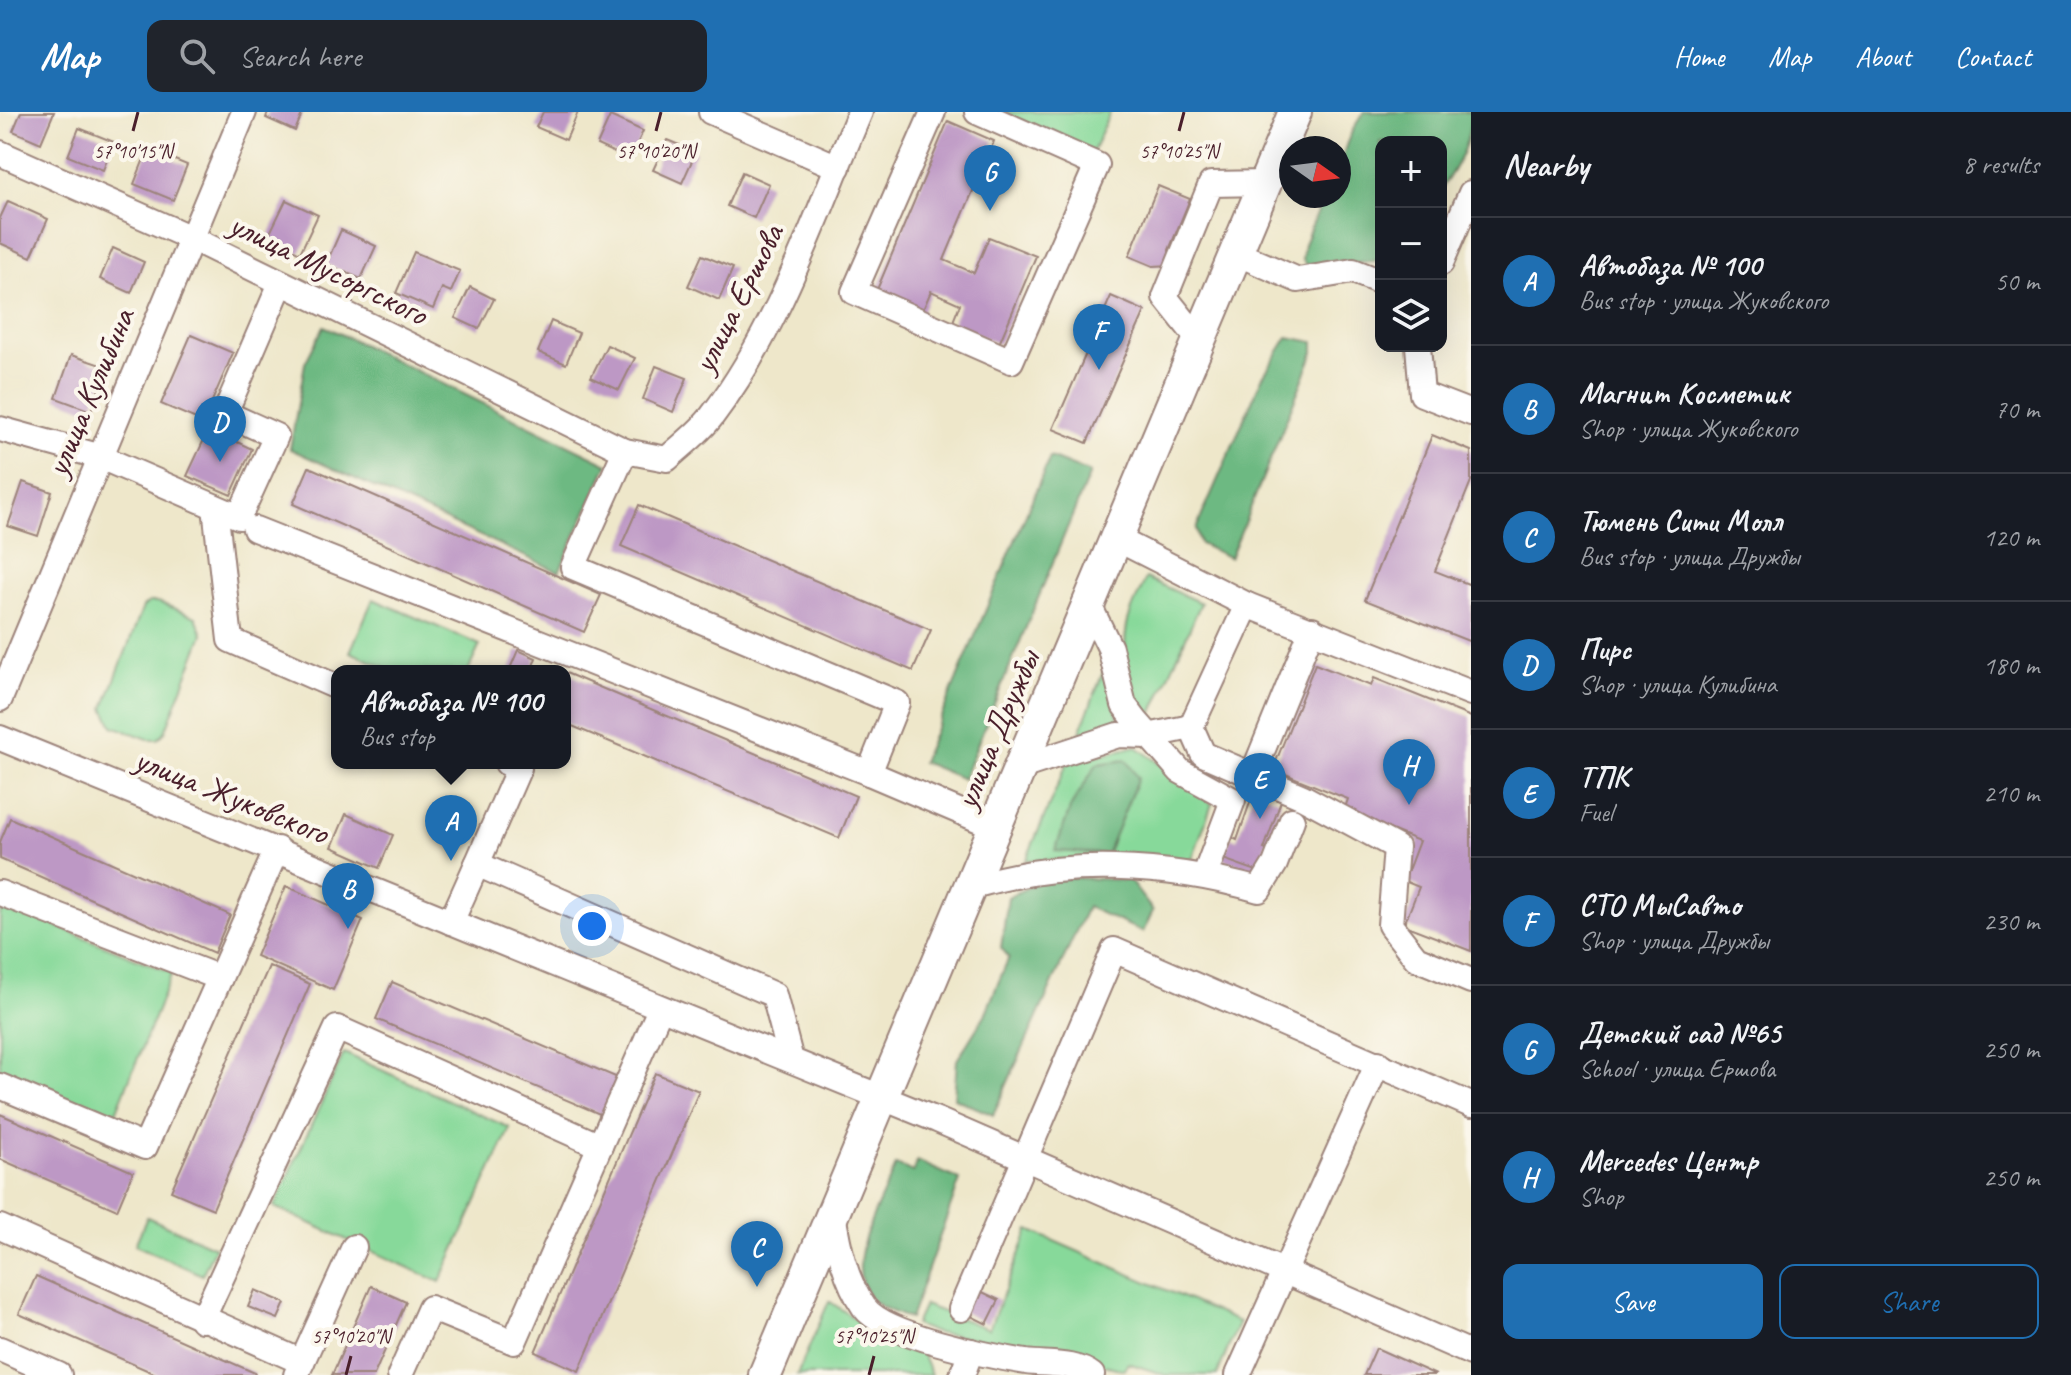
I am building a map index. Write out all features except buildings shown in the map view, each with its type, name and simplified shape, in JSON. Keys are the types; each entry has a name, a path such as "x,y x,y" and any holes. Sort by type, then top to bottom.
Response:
{"main road":[{"name":"улица Дружбы","path":"765,1375 1295,112"}],"street":[{"name":"улица Кулибина","path":"0,699 98,456 244,112"},
{"path":"711,112 838,167"},
{"name":"улица Ершова","path":"625,451 667,459 710,419 747,363 773,313 860,112"},
{"path":"933,112 854,292 1011,361 1097,165 977,112"},
{"name":"улица Мусоргского","path":"0,153 191,238 625,451"},
{"path":"1200,341 1165,297 1211,184 1265,183"},
{"path":"1447,249 1471,193"},
{"path":"1236,253 1298,280 1353,271 1376,280"},
{"path":"0,429 98,456 239,517 276,436 225,413 281,283"},
{"path":"1418,352 1422,394 1471,413"},
{"path":"625,451 573,567 897,703 869,773"},
{"path":"215,507 230,640 331,684"},
{"path":"255,529 869,773 996,827"},
{"path":"1117,539 1247,605 1471,693"},
{"path":"1089,605 1110,648 1124,705 1180,771 1233,800 1205,875"},
{"path":"1247,605 1191,727 1203,754 1303,797 1396,847 1390,925 1416,958 1471,981"},
{"path":"1252,776 1312,629"},
{"path":"1021,767 1118,735 1148,736 1191,727"},
{"name":"улица Жуковского","path":"0,738 882,1098 1471,1353"},
{"path":"451,922 519,769"},
{"path":"971,887 1014,873 1071,868 1205,875 1259,890 1275,864 1292,820"},
{"path":"0,1086 145,1147 277,849"},
{"path":"477,864 774,995 791,1060"},
{"path":"0,893 220,978"},
{"path":"961,1309 1114,950 1471,1105"},
{"path":"400,1375 430,1308 514,1342 660,1009"},
{"path":"202,1320 337,1028 600,1146"},
{"path":"1238,1375 1282,1271 1378,1063"},
{"path":"833,1213 839,1247 865,1309 915,1336 971,1351 1074,1367 1092,1375"},
{"path":"0,1227 202,1320 299,1369 354,1247"},
{"path":"0,1349 21,1367 59,1375"},
{"path":"962,1375 971,1351"}],"green space":[{"path":"1001,112 1110,112 1093,152"},
{"path":"1364,112 1471,112 1469,133 1462,153 1447,180 1447,136 1375,136 1375,261 1308,267 1302,260 1304,244 1319,208 1351,208 1352,132"},
{"path":"324,326 608,464 559,572 290,449 305,363"},
{"path":"1288,337 1314,342 1314,352 1230,558 1200,544 1196,529 1262,378"},
{"path":"1050,457 1090,473 963,779 922,762"},
{"path":"1146,578 1201,603 1149,721 1133,688 1125,650 1128,619"},
{"path":"373,599 480,645 471,665 380,665 350,652"},
{"path":"149,602 158,602 196,617 203,634 165,732 158,739 148,739 113,726 104,708 143,607"},
{"path":"1105,667 1120,724 1080,732"},
{"path":"1136,746 1212,804 1192,859 1026,860 1067,763"},
{"path":"1126,760 1138,778 1107,854 1055,851 1071,806 1097,764"},
{"path":"1049,877 1129,880 1153,911 1143,932 1087,907 993,1115 954,1098 957,1060 985,1015 1009,957 1001,948 1008,897"},
{"path":"4,905 172,973 111,1125 0,1080 0,916"},
{"path":"344,1053 510,1128 440,1282 274,1207"},
{"path":"917,1161 960,1180 910,1319 871,1299 863,1285 860,1269 867,1233 896,1165 913,1172"},
{"path":"147,1217 215,1247 202,1275 135,1245"},
{"path":"1029,1230 1239,1322 1217,1375 1165,1375 1128,1363 1124,1370 1026,1345 936,1333 915,1325 924,1305 989,1329"},
{"path":"829,1301 889,1342 922,1354 931,1375 797,1375"}],"place":[{"name":"Детский сад №65","path":"990,211"},
{"name":"СТО МыСавто","path":"1099,370"},
{"name":"Пирс","path":"220,462"},
{"name":"Mercedes Центр","path":"1409,805"},
{"name":"ТПК","path":"1260,819"},
{"name":"Автобаза № 100","path":"451,861"},
{"name":"Магнит Косметик","path":"348,929"},
{"name":"Тюмень Сити Молл","path":"757,1287"}]}
